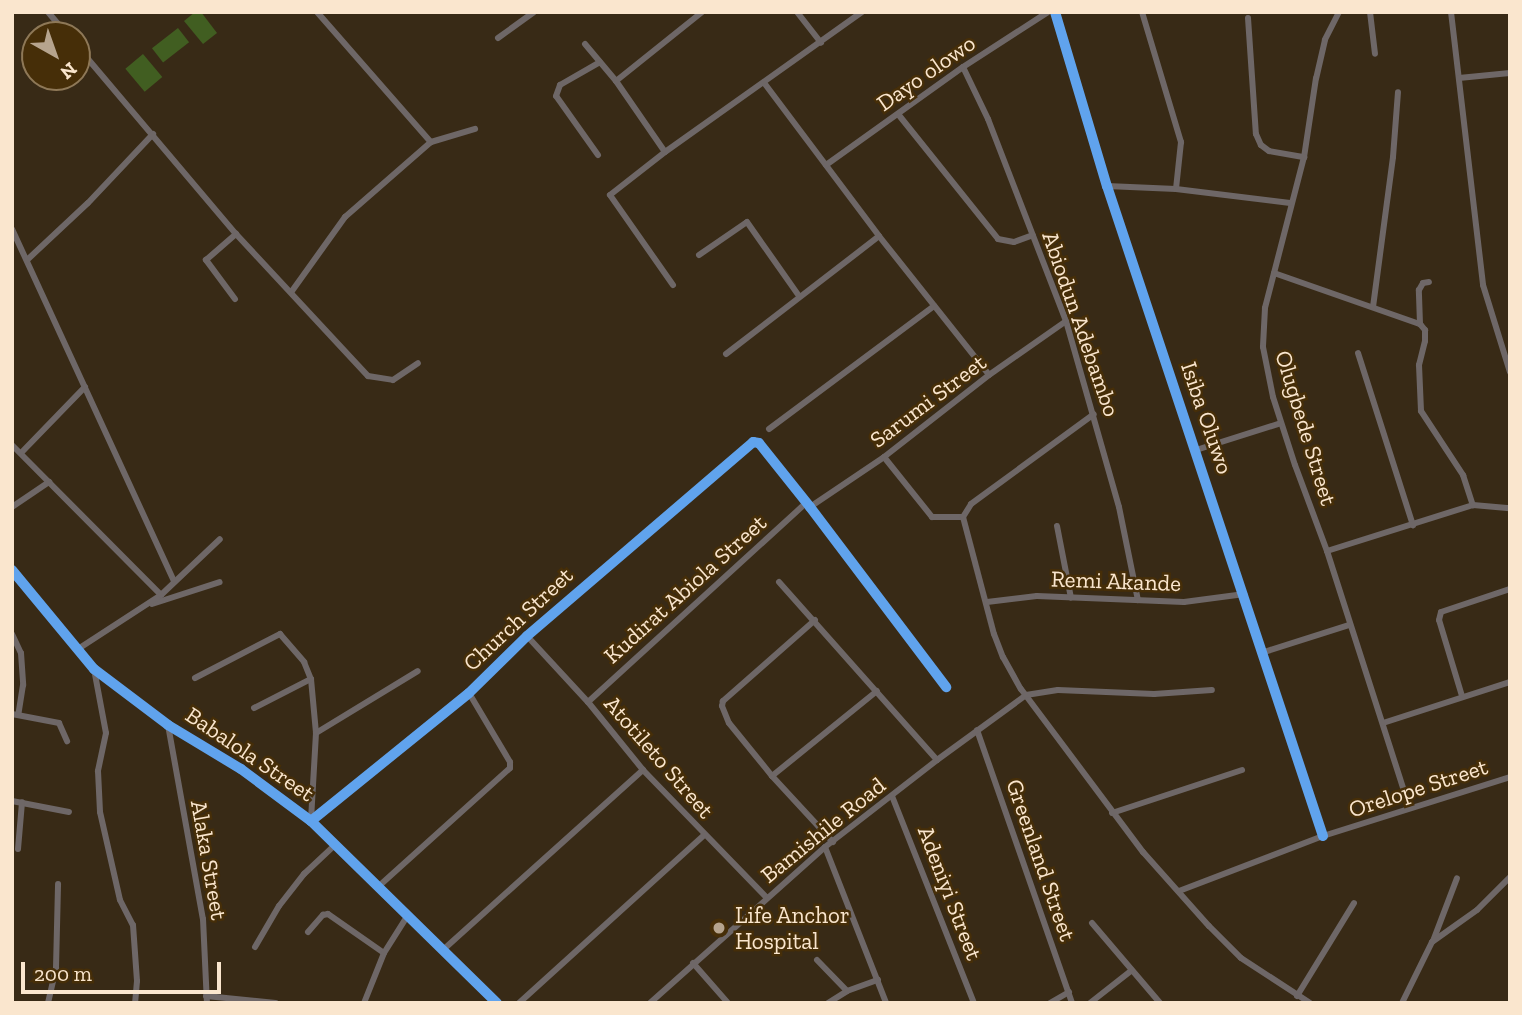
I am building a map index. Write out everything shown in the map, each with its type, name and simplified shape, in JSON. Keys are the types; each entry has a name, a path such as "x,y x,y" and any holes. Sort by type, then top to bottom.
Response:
{"street":[{"path":"317,12 431,142"},
{"path":"498,38 534,12"},
{"path":"616,81 702,12"},
{"path":"797,12 821,43"},
{"path":"673,285 610,195 665,152 765,84 862,12"},
{"name":"Dayo olowo","path":"826,165 963,67 1048,12"},
{"name":"Isiba Oluwo","path":"1055,12 1107,186 1323,836"},
{"path":"1142,12 1181,142 1176,189"},
{"name":"Olugbede Street","path":"1339,12 1325,40 1304,156 1290,203 1262,326 1263,347 1281,423 1327,551 1409,807"},
{"path":"1370,12 1374,54"},
{"path":"1451,12 1483,285 1510,372"},
{"path":"1248,18 1256,134 1261,145 1269,151 1304,156"},
{"path":"585,44 616,81 665,152"},
{"path":"91,62 236,234 292,291 368,376 393,380 418,363"},
{"path":"598,155 556,96 560,85 600,62"},
{"name":"Abiodun Adebambo","path":"963,67 988,119 1066,321 1119,507 1138,600"},
{"path":"1459,78 1510,73"},
{"path":"765,84 879,236 989,375"},
{"path":"1373,307 1393,157 1398,92"},
{"path":"898,114 998,239 1014,242 1034,235"},
{"path":"292,291 345,217 431,142 475,129"},
{"path":"27,260 88,203 153,134"},
{"path":"1107,186 1176,189 1290,203"},
{"path":"699,255 747,222 799,296"},
{"path":"12,229 174,582"},
{"path":"235,299 206,260 236,234"},
{"path":"726,354 879,236"},
{"path":"1274,273 1420,324 1425,330 1419,365 1421,411 1463,475 1473,506"},
{"path":"1420,324 1419,290 1423,283 1429,282"},
{"path":"769,429 934,306"},
{"name":"Sarumi Street","path":"808,505 884,457 989,375 1066,321"},
{"path":"1358,353 1413,524"},
{"path":"21,453 85,387"},
{"path":"1094,414 971,504 963,517 1003,657 1026,695 1112,813 1179,891 1241,958 1310,1003"},
{"path":"1196,450 1281,423"},
{"name":"Church Street","path":"311,821 469,693 527,636 748,443 759,443 808,505"},
{"path":"12,445 161,595"},
{"path":"884,457 932,517 963,517"},
{"path":"12,507 49,482"},
{"path":"808,505 946,687"},
{"name":"Kudirat Abiola Street","path":"588,702 808,505"},
{"path":"1327,551 1473,506 1510,508"},
{"path":"1057,526 1071,598"},
{"path":"78,649 147,606 220,539"},
{"name":"Babalola Street","path":"12,570 94,669 168,725 241,769 311,821 497,1003"},
{"path":"147,606 220,582"},
{"path":"779,582 937,760"},
{"path":"1462,696 1439,620 1441,611 1510,589"},
{"name":"Remi Akande","path":"987,602 1037,596 1184,602 1244,594"},
{"path":"815,620 734,691 722,706 729,723 772,776 833,842"},
{"path":"1261,653 1349,625"},
{"path":"12,634 21,653 23,685 15,714 59,723 67,741"},
{"path":"195,678 280,634 304,662 311,679 316,733 311,821"},
{"name":"Atotileto Street","path":"527,636 588,702 643,771 767,898"},
{"path":"94,669 106,733 98,771 98,795 121,900 133,925 137,981 135,1003"},
{"path":"316,733 418,671"},
{"path":"254,708 311,679"},
{"path":"1383,723 1510,682"},
{"path":"1026,695 1058,690 1154,694 1212,690"},
{"path":"772,776 877,691"},
{"path":"379,886 510,768 510,762 469,693"},
{"name":"Bamishile Road","path":"650,1003 825,848 937,760 1026,695"},
{"name":"Alaka Street","path":"168,725 203,919 206,1000"},
{"name":"Greenland Street","path":"977,730 1072,1003"},
{"path":"1112,813 1242,770"},
{"path":"444,949 643,771"},
{"name":"Orelope Street","path":"1179,891 1323,836 1510,777"},
{"name":"Adeniyi Street","path":"891,796 974,1003"},
{"path":"12,801 69,812"},
{"path":"18,849 22,802"},
{"path":"519,1003 704,835"},
{"path":"254,947 279,906 304,874 336,844"},
{"path":"825,848 886,1003"},
{"path":"1432,942 1477,910 1510,877"},
{"path":"1402,1003 1432,942 1457,878"},
{"path":"48,1003 56,968 58,884"},
{"path":"1297,996 1354,903"},
{"path":"308,932 323,915 328,914 384,953"},
{"path":"364,1003 384,953 408,915"},
{"path":"1092,923 1160,1003"},
{"path":"817,960 847,991"},
{"path":"694,963 728,1003"},
{"path":"1090,1003 1132,971"},
{"path":"828,1003 847,991 878,980"},
{"path":"1050,1003 1069,992"},
{"path":"206,1000 276,1003"}],"green space":[{"path":"195,12 201,12 217,33 203,44 184,21"},
{"path":"178,28 189,42 163,63 152,48"},
{"path":"143,54 162,77 145,92 125,69"}],"cycle path":[{"path":"1055,12 1107,186 1323,836"},
{"path":"311,821 469,693 527,636 753,442 759,443 810,507 946,687"},
{"path":"12,570 94,669 168,725 241,769 311,821 497,1003"}],"place":[{"name":"Life Anchor Hospital","path":"719,928"}]}
